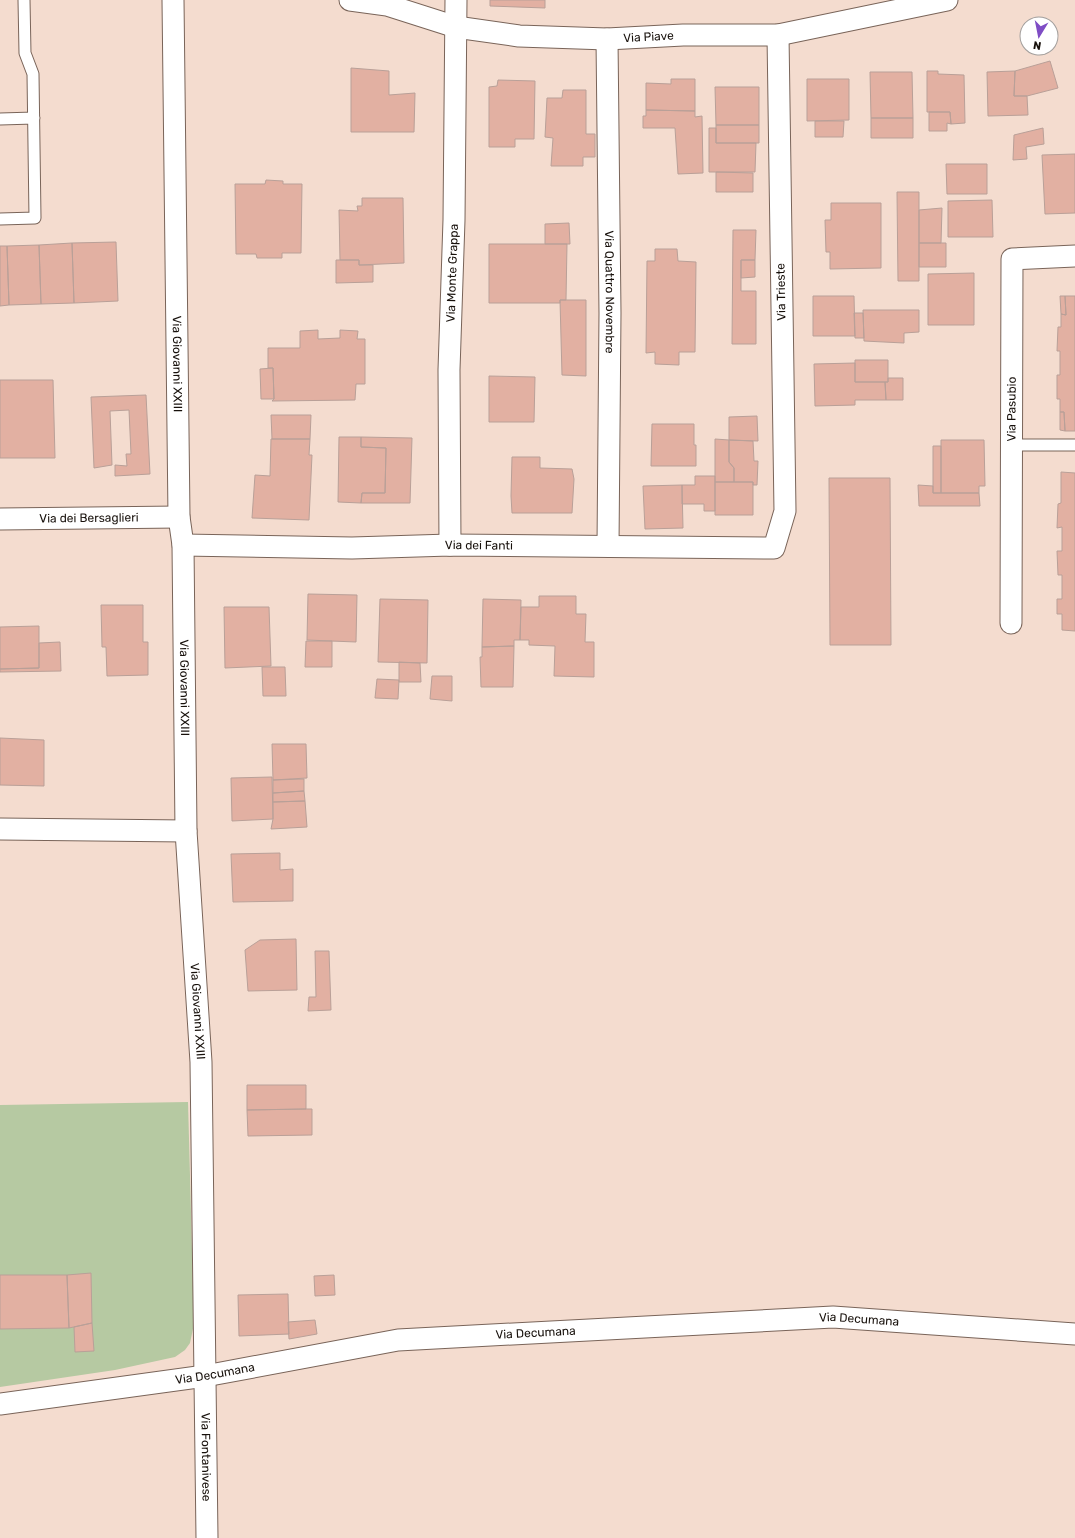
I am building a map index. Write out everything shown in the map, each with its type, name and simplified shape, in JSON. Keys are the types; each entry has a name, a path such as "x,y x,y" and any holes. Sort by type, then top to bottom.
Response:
{"street":[{"name":"Via Giovanni XXIII","path":"173,0 179,517 183,545 186,831 201,1062 205,1376"},
{"name":"Via Piave","path":"350,0 387,5 456,26 520,36 607,39 683,35 778,35 947,0"},
{"name":"Via Monte Grappa","path":"450,546 449,370 454,220 456,0"},
{"name":"Via Trieste","path":"774,548 784,511 778,35"},
{"name":"Via Quattro Novembre","path":"607,39 610,305 608,546"},
{"name":"Via Pasubio","path":"1011,623 1012,259 1075,256"},
{"name":"Via dei Bersaglieri","path":"0,519 179,517"},
{"name":"Via dei Fanti","path":"183,545 352,548 450,546 774,548"},
{"path":"0,829 186,831"},
{"name":"Via Decumana","path":"0,1404 205,1376 398,1340 833,1317 1075,1334"},
{"name":"Via Fontanivese","path":"205,1376 207,1538"}],"lane":[{"path":"0,219 35,218 33,74 25,53 24,0"},
{"path":"0,119 34,118"},
{"path":"1011,445 1075,445"}],"green space":[{"path":"188,1102 194,1324 190,1343 185,1350 175,1357 115,1370 0,1387 0,1105"}],"building":[{"path":"490,0 545,0 545,8 490,6"},
{"path":"1050,61 1058,88 1027,96 1014,96 1015,71"},
{"path":"351,68 389,71 389,95 415,93 414,132 351,132"},
{"path":"927,71 938,71 938,74 964,75 965,123 951,124 950,112 927,112"},
{"path":"1015,71 1014,96 1027,96 1028,115 988,116 987,72"},
{"path":"870,72 912,72 913,118 871,118"},
{"path":"671,79 695,79 695,111 646,110 646,83 671,84"},
{"path":"807,79 849,79 849,120 807,121"},
{"path":"498,80 535,81 534,139 515,139 515,147 489,147 489,87 497,86"},
{"path":"715,87 759,87 759,125 716,125"},
{"path":"563,90 586,90 586,134 595,134 595,157 583,157 583,166 551,166 553,138 545,137 547,98 562,98"},
{"path":"646,110 695,111 695,117 702,116 703,173 678,174 675,128 643,128 643,116 646,116"},
{"path":"929,112 950,112 951,124 947,123 947,131 929,131"},
{"path":"871,118 913,118 913,138 871,138"},
{"path":"815,121 844,121 843,137 815,137"},
{"path":"716,125 759,125 759,143 716,143"},
{"path":"709,128 716,128 716,143 756,143 755,172 709,172"},
{"path":"1043,128 1044,144 1026,147 1027,159 1013,160 1014,135"},
{"path":"1075,154 1075,213 1045,214 1042,155"},
{"path":"946,164 987,164 987,194 947,194"},
{"path":"716,172 753,173 753,192 716,192"},
{"path":"266,180 283,181 283,184 302,184 301,253 282,253 282,258 257,258 256,254 236,254 235,184 265,184"},
{"path":"897,192 919,192 919,281 898,281"},
{"path":"362,198 403,198 404,263 359,265 359,260 340,260 339,210 358,211 357,206 362,206"},
{"path":"992,200 993,237 948,237 948,201"},
{"path":"831,203 881,203 881,268 830,269 830,252 826,252 825,220 831,220"},
{"path":"942,208 941,243 919,243 919,210"},
{"path":"569,223 570,244 545,244 545,224"},
{"path":"733,230 756,230 755,260 741,260 741,291 756,291 756,344 732,344"},
{"path":"116,242 118,301 74,303 72,243"},
{"path":"72,243 74,303 41,304 39,245"},
{"path":"919,243 946,243 946,267 919,267"},
{"path":"489,244 567,244 566,300 560,300 560,303 489,303"},
{"path":"39,245 41,304 9,305 7,246"},
{"path":"0,246 7,246 9,305 0,306"},
{"path":"655,249 677,249 678,261 696,262 695,352 679,352 679,365 655,364 655,352 646,353 647,261 655,261"},
{"path":"336,260 359,260 359,265 373,265 373,282 336,283"},
{"path":"741,260 755,260 755,277 741,278"},
{"path":"974,273 974,325 928,325 928,274"},
{"path":"813,296 854,296 855,336 813,336"},
{"path":"1060,296 1065,296 1066,315 1061,314"},
{"path":"1065,296 1075,296 1075,431 1065,431 1064,412 1060,412 1060,399 1057,399 1057,375 1060,375 1060,351 1057,351 1058,327 1061,327 1061,314 1066,315"},
{"path":"560,300 586,300 586,376 562,375"},
{"path":"863,310 919,310 919,332 904,333 904,343 864,341"},
{"path":"854,313 863,313 864,338 855,338"},
{"path":"318,330 318,339 340,338 340,330 358,331 357,339 365,339 365,384 356,384 355,400 272,401 274,399 273,368 268,368 268,348 300,348 300,331"},
{"path":"855,360 888,360 888,382 855,382"},
{"path":"855,363 855,382 885,382 886,400 855,400 855,405 815,406 814,364"},
{"path":"273,368 274,399 261,399 260,369"},
{"path":"489,376 535,377 534,422 489,422"},
{"path":"888,378 903,378 903,400 886,400 885,382 888,382"},
{"path":"0,380 53,380 55,458 0,458"},
{"path":"146,395 150,474 115,476 115,465 127,466 126,454 131,454 129,410 110,411 112,465 94,468 91,397"},
{"path":"1060,412 1064,412 1065,431 1060,430"},
{"path":"271,415 311,415 310,439 272,439"},
{"path":"757,416 758,441 729,440 729,417"},
{"path":"652,424 694,424 696,466 651,466"},
{"path":"339,437 361,437 361,447 386,448 385,493 362,493 361,503 338,502"},
{"path":"361,437 412,438 410,503 361,503 362,493 385,493 386,448 361,447"},
{"path":"271,439 310,439 309,455 312,455 309,520 252,518 255,475 270,476"},
{"path":"715,439 729,440 729,462 734,468 734,482 715,482"},
{"path":"729,440 753,441 754,461 758,461 757,485 753,485 753,482 734,482 734,468 729,462"},
{"path":"941,440 984,440 985,486 979,486 979,493 941,493"},
{"path":"933,446 941,446 941,493 933,493"},
{"path":"512,457 540,457 540,468 572,469 574,479 572,513 512,513"},
{"path":"1061,472 1075,473 1075,631 1062,630 1062,614 1057,614 1057,599 1062,599 1062,575 1058,575 1057,551 1062,551 1062,527 1057,528 1058,504 1061,503"},
{"path":"695,476 715,476 715,511 704,511 704,504 682,504 682,485 695,485"},
{"path":"829,478 890,478 891,645 830,645"},
{"path":"715,482 753,482 753,515 715,515"},
{"path":"682,485 683,528 645,529 643,486"},
{"path":"918,485 933,486 933,493 979,493 980,506 919,506"},
{"path":"308,594 357,595 356,642 307,640"},
{"path":"539,596 576,596 576,614 586,614 585,642 594,642 594,677 554,676 555,646 529,645 529,640 520,640 521,607 539,607"},
{"path":"380,599 428,600 427,663 378,662"},
{"path":"483,599 521,600 520,640 514,640 514,646 482,647"},
{"path":"101,605 143,605 143,642 148,642 148,675 107,676 106,647 102,647"},
{"path":"224,607 269,607 271,666 225,668"},
{"path":"39,626 39,668 0,669 0,627"},
{"path":"306,641 332,641 332,667 305,667"},
{"path":"60,642 61,671 0,672 0,669 39,668 39,643"},
{"path":"514,646 513,687 481,687 480,657 482,657 482,647"},
{"path":"399,662 420,663 421,682 399,682"},
{"path":"262,667 285,667 286,696 263,696"},
{"path":"432,676 452,676 452,701 430,699"},
{"path":"377,679 399,680 398,699 375,698"},
{"path":"0,738 44,740 44,786 0,785"},
{"path":"272,744 306,744 307,778 273,780"},
{"path":"272,777 273,819 232,821 231,778"},
{"path":"304,779 304,791 273,793 273,780"},
{"path":"304,791 305,801 273,802 273,793"},
{"path":"305,801 307,827 271,829 273,819 273,802"},
{"path":"280,853 280,870 293,869 293,901 233,902 231,854"},
{"path":"296,939 297,990 248,991 245,950 260,940"},
{"path":"315,951 329,951 331,1010 308,1011 309,997 316,997"},
{"path":"247,1085 306,1085 306,1109 247,1110"},
{"path":"312,1109 312,1135 248,1136 247,1110"},
{"path":"91,1273 92,1323 69,1328 67,1275"},
{"path":"0,1275 67,1275 69,1328 0,1329"},
{"path":"334,1275 335,1295 315,1296 314,1276"},
{"path":"288,1294 289,1334 239,1336 238,1295"},
{"path":"315,1320 317,1334 289,1339 288,1322"},
{"path":"92,1323 94,1351 75,1352 74,1327"}]}
